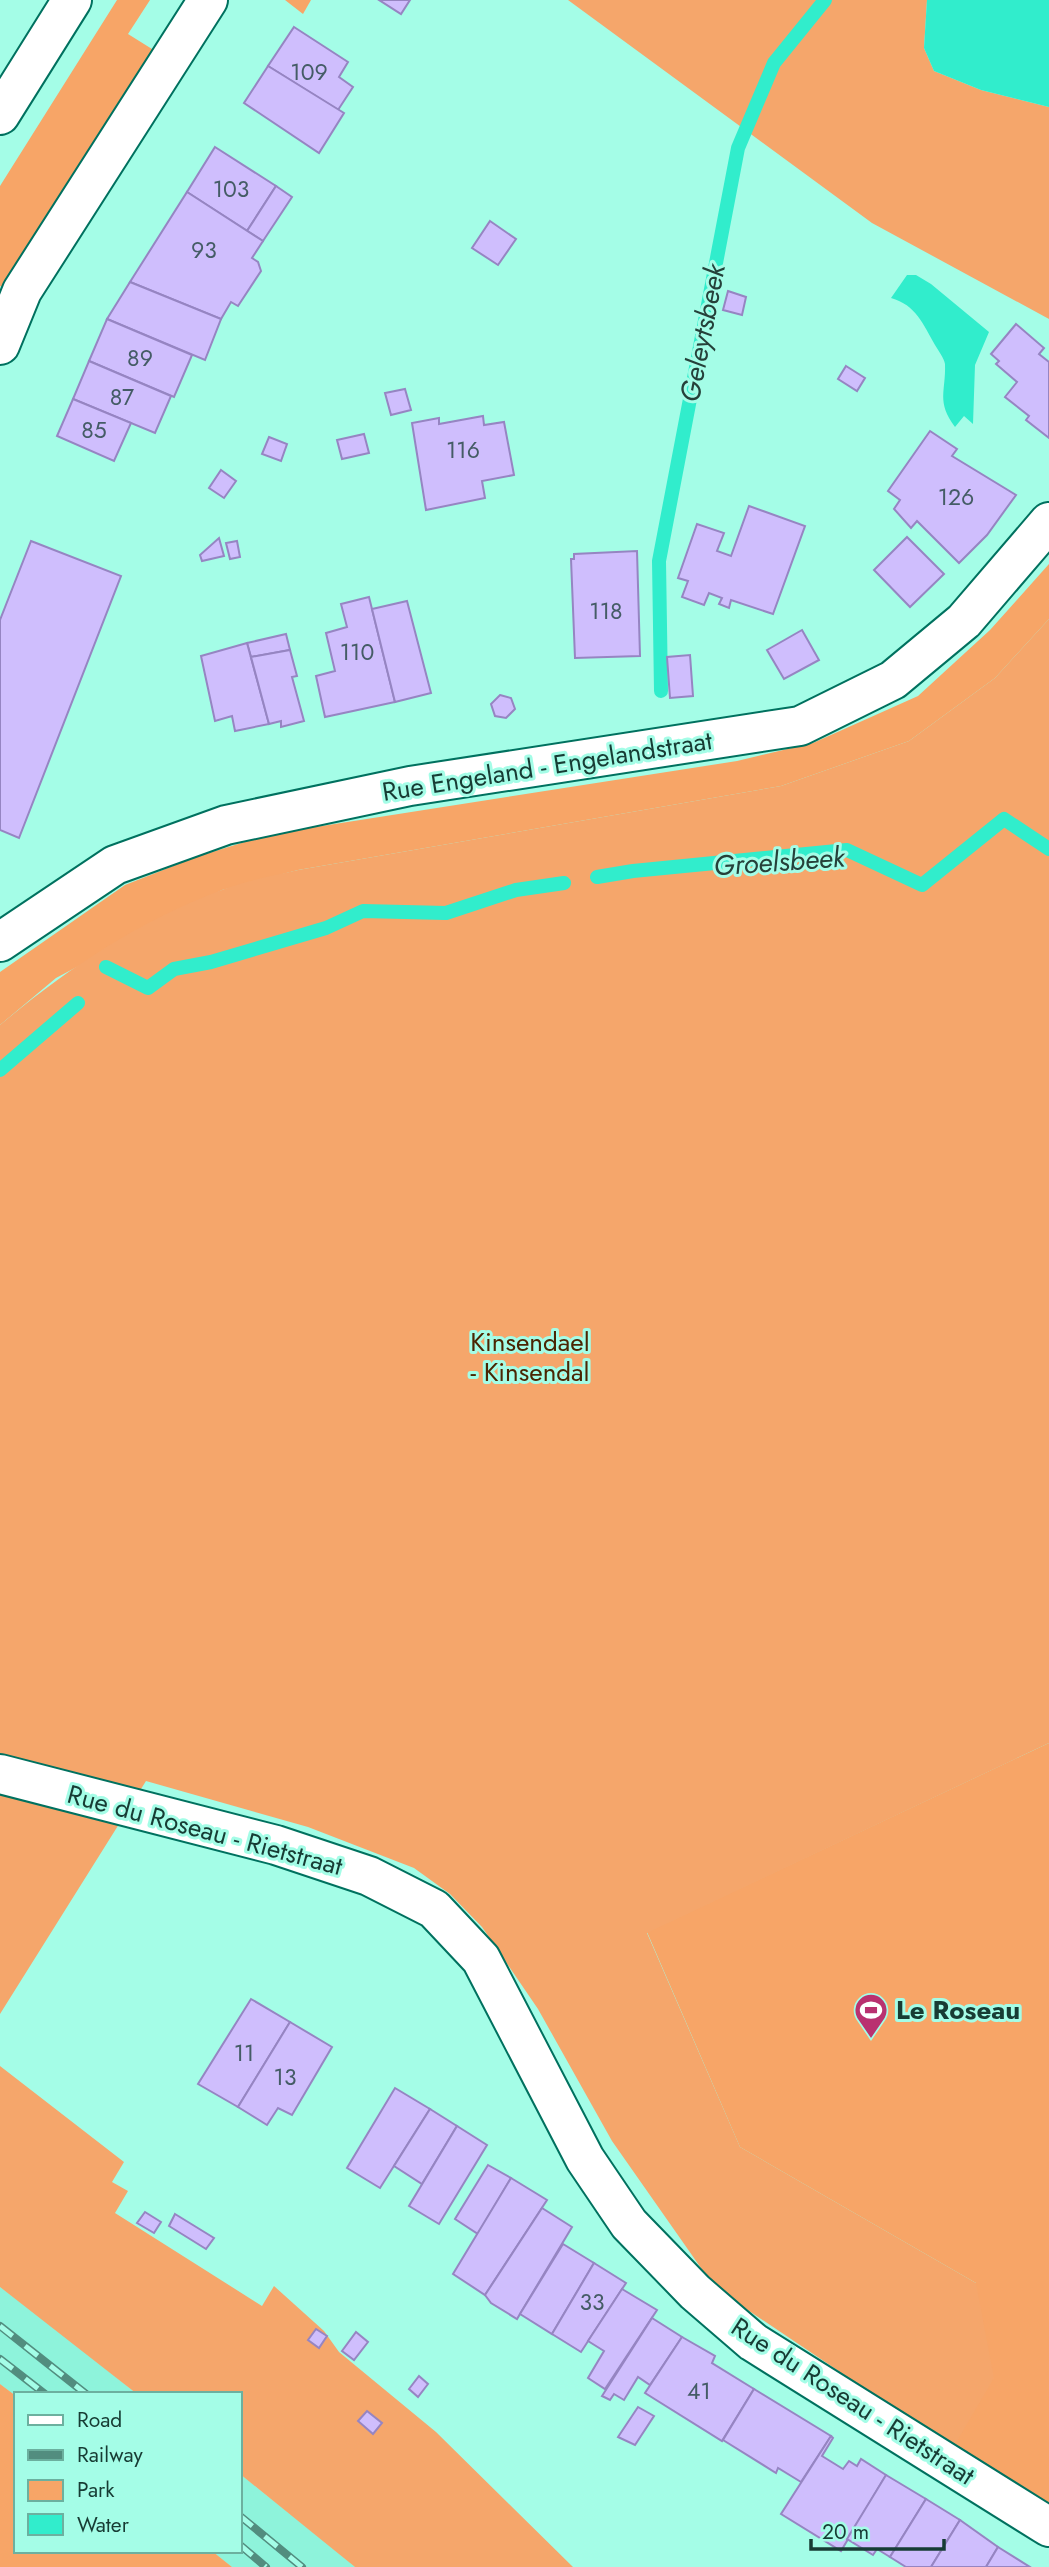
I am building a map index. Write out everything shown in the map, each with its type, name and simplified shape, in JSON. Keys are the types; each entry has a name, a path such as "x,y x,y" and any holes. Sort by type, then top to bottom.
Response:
{"street":[{"path":"0,115 72,0"},
{"path":"0,345 22,291 208,0"},
{"name":"Rue Engeland - Engelandstraat","path":"0,942 115,865 226,825 411,786 800,726 893,680 964,621 1049,522"},
{"name":"Rue du Roseau - Rietstraat","path":"0,1774 276,1844 369,1876 434,1909 481,1959 585,2159 614,2203 629,2224 695,2292 753,2342 1049,2527"}],"shaded area":[{"path":"0,2287 134,2392 14,2392 14,2394 0,2384"},
{"path":"242,2476 355,2567 232,2567 214,2553 242,2553"}],"green space":[{"path":"117,0 150,0 128,34 160,54 13,293 0,286 0,186"},
{"path":"285,0 311,0 303,14"},
{"path":"568,0 927,0 924,48 934,71 981,90 1049,107 1049,319 872,223"},
{"path":"1049,564 1049,619 995,678 909,741 781,786 298,870 222,890 56,978 0,1025 0,972 125,885 196,857 271,834 737,761 813,743 918,696 990,630"},
{"name":"Kinsendael - Kinsendal","path":"1049,619 1049,1743 647,1933 740,2147 976,2283 994,2378 953,2448 715,2288 612,2141 538,2009 482,1927 450,1894 414,1868 308,1827 146,1781 0,2014 0,1025 77,966 131,932 189,903 238,884 298,870 781,786 909,741 995,678"},
{"name":"Le Roseau","path":"1049,1743 1049,2507 953,2448 976,2283 740,2147 647,1932"},
{"path":"0,2066 124,2162 112,2182 128,2191 115,2213 262,2306 274,2286 324,2331 339,2352 436,2432 573,2567 355,2567 242,2476 242,2392 134,2392 0,2287"},
{"path":"0,2384 14,2394 14,2553 214,2553 232,2567 0,2567"}],"water":[{"path":"927,0 1049,0 1049,107 981,90 934,71 924,48"},
{"path":"907,275 916,275 931,284 989,332 975,365 973,424 964,416 955,427 949,418 943,396 945,364 942,357 913,310 891,298"}],"building":[{"path":"379,0 410,0 401,14"},
{"path":"294,27 348,62 339,77 353,87 338,110 268,66"},
{"path":"268,66 344,113 319,153 244,103"},
{"path":"215,147 276,186 247,231 187,192"},
{"path":"276,186 292,197 263,241 247,231"},
{"path":"187,192 263,241 252,258 258,262 261,271 238,306 231,302 221,319 130,282"},
{"path":"490,221 516,239 498,265 472,248"},
{"path":"130,282 221,319 205,360 107,319"},
{"path":"728,291 746,297 742,315 723,310"},
{"path":"107,319 192,355 174,397 89,361"},
{"path":"1016,324 1044,348 1039,354 1049,362 1049,438 1026,420 1029,416 1005,397 1017,382 996,364 999,361 991,354"},
{"path":"89,361 171,396 155,433 73,399"},
{"path":"846,366 865,378 857,391 838,379"},
{"path":"405,389 411,410 391,415 385,393"},
{"path":"73,399 131,423 114,461 57,436"},
{"path":"483,416 484,425 504,422 514,475 482,481 485,498 426,510 412,423 439,418 439,424"},
{"path":"930,431 957,449 952,456 1016,495 987,535 959,563 917,521 911,528 894,509 900,500 888,491"},
{"path":"364,434 369,453 342,459 337,440"},
{"path":"269,437 287,444 281,461 262,454"},
{"path":"221,470 236,481 224,498 209,488"},
{"path":"749,506 805,526 773,614 731,600 729,608 719,604 722,598 709,593 704,605 682,597 688,581 678,578 697,524 724,533 717,551 731,556"},
{"path":"907,537 944,574 910,607 874,570"},
{"path":"219,538 224,556 202,561 200,555"},
{"path":"31,541 121,576 19,838 0,830 0,620"},
{"path":"237,541 240,557 230,559 226,543"},
{"path":"637,551 640,656 575,658 571,559 574,559 574,554"},
{"path":"369,597 395,702 325,717 316,676 335,671 326,633 347,627 341,604"},
{"path":"407,601 431,693 395,702 372,609"},
{"path":"802,630 819,660 784,679 767,650"},
{"path":"286,634 290,650 251,657 247,643"},
{"path":"247,643 269,724 235,731 232,716 215,721 201,656"},
{"path":"290,650 297,676 292,677 304,721 281,727 281,721 269,724 251,657"},
{"path":"690,655 693,696 670,698 667,657"},
{"path":"500,695 511,698 515,709 506,718 495,716 491,704"},
{"path":"251,1999 290,2022 238,2107 198,2084"},
{"path":"290,2022 332,2047 292,2115 278,2108 267,2125 238,2107"},
{"path":"395,2088 430,2109 380,2188 347,2168"},
{"path":"430,2109 457,2126 422,2184 394,2166"},
{"path":"457,2126 487,2145 439,2224 409,2206"},
{"path":"488,2165 511,2178 478,2234 455,2219"},
{"path":"511,2178 547,2200 485,2295 453,2274"},
{"path":"542,2208 572,2227 517,2319 491,2303 485,2295"},
{"path":"145,2212 161,2222 154,2233 137,2223"},
{"path":"175,2214 214,2238 206,2249 169,2226"},
{"path":"563,2244 594,2263 552,2334 520,2314"},
{"path":"594,2263 626,2283 581,2352 552,2334"},
{"path":"622,2289 657,2310 605,2389 588,2378 604,2351 588,2341"},
{"path":"652,2318 682,2337 650,2385 638,2377 624,2400 614,2394 610,2400 602,2396"},
{"path":"316,2329 327,2336 319,2348 308,2340"},
{"path":"356,2332 368,2342 354,2360 342,2351"},
{"path":"682,2337 715,2356 712,2363 754,2389 722,2441 645,2393"},
{"path":"419,2376 428,2384 418,2397 409,2389"},
{"path":"754,2389 831,2436 801,2482 778,2468 776,2473 723,2440"},
{"path":"638,2407 654,2416 635,2445 618,2437"},
{"path":"367,2411 382,2423 373,2434 358,2421"},
{"path":"831,2436 833,2438 822,2456 843,2469 849,2461 857,2466 861,2459 886,2475 841,2551 781,2514"},
{"path":"886,2475 926,2499 890,2557 877,2549 873,2555 847,2539"},
{"path":"926,2499 960,2520 931,2567 906,2567 890,2557"},
{"path":"960,2520 998,2547 986,2567 931,2567"},
{"path":"998,2547 1030,2567 986,2567"}],"waterway":[{"name":"Geleytsbeek","path":"661,691 659,561 738,148 774,63 825,0"},
{"name":"Groelsbeek","path":"597,877 847,850 922,885 1004,819 1049,849"},
{"name":"Groelsbeek","path":"106,967 148,988 174,969 211,962 326,928 363,911 446,913 516,890 564,883"},
{"name":"Geleytsbeek","path":"0,1070 78,1003"}],"railway":[{"path":"0,2326 83,2392"},
{"path":"0,2359 42,2392"},
{"path":"242,2518 302,2567"},
{"path":"242,2547 266,2567"}],"place":[{"name":"Le Roseau","path":"871,2040"}]}
